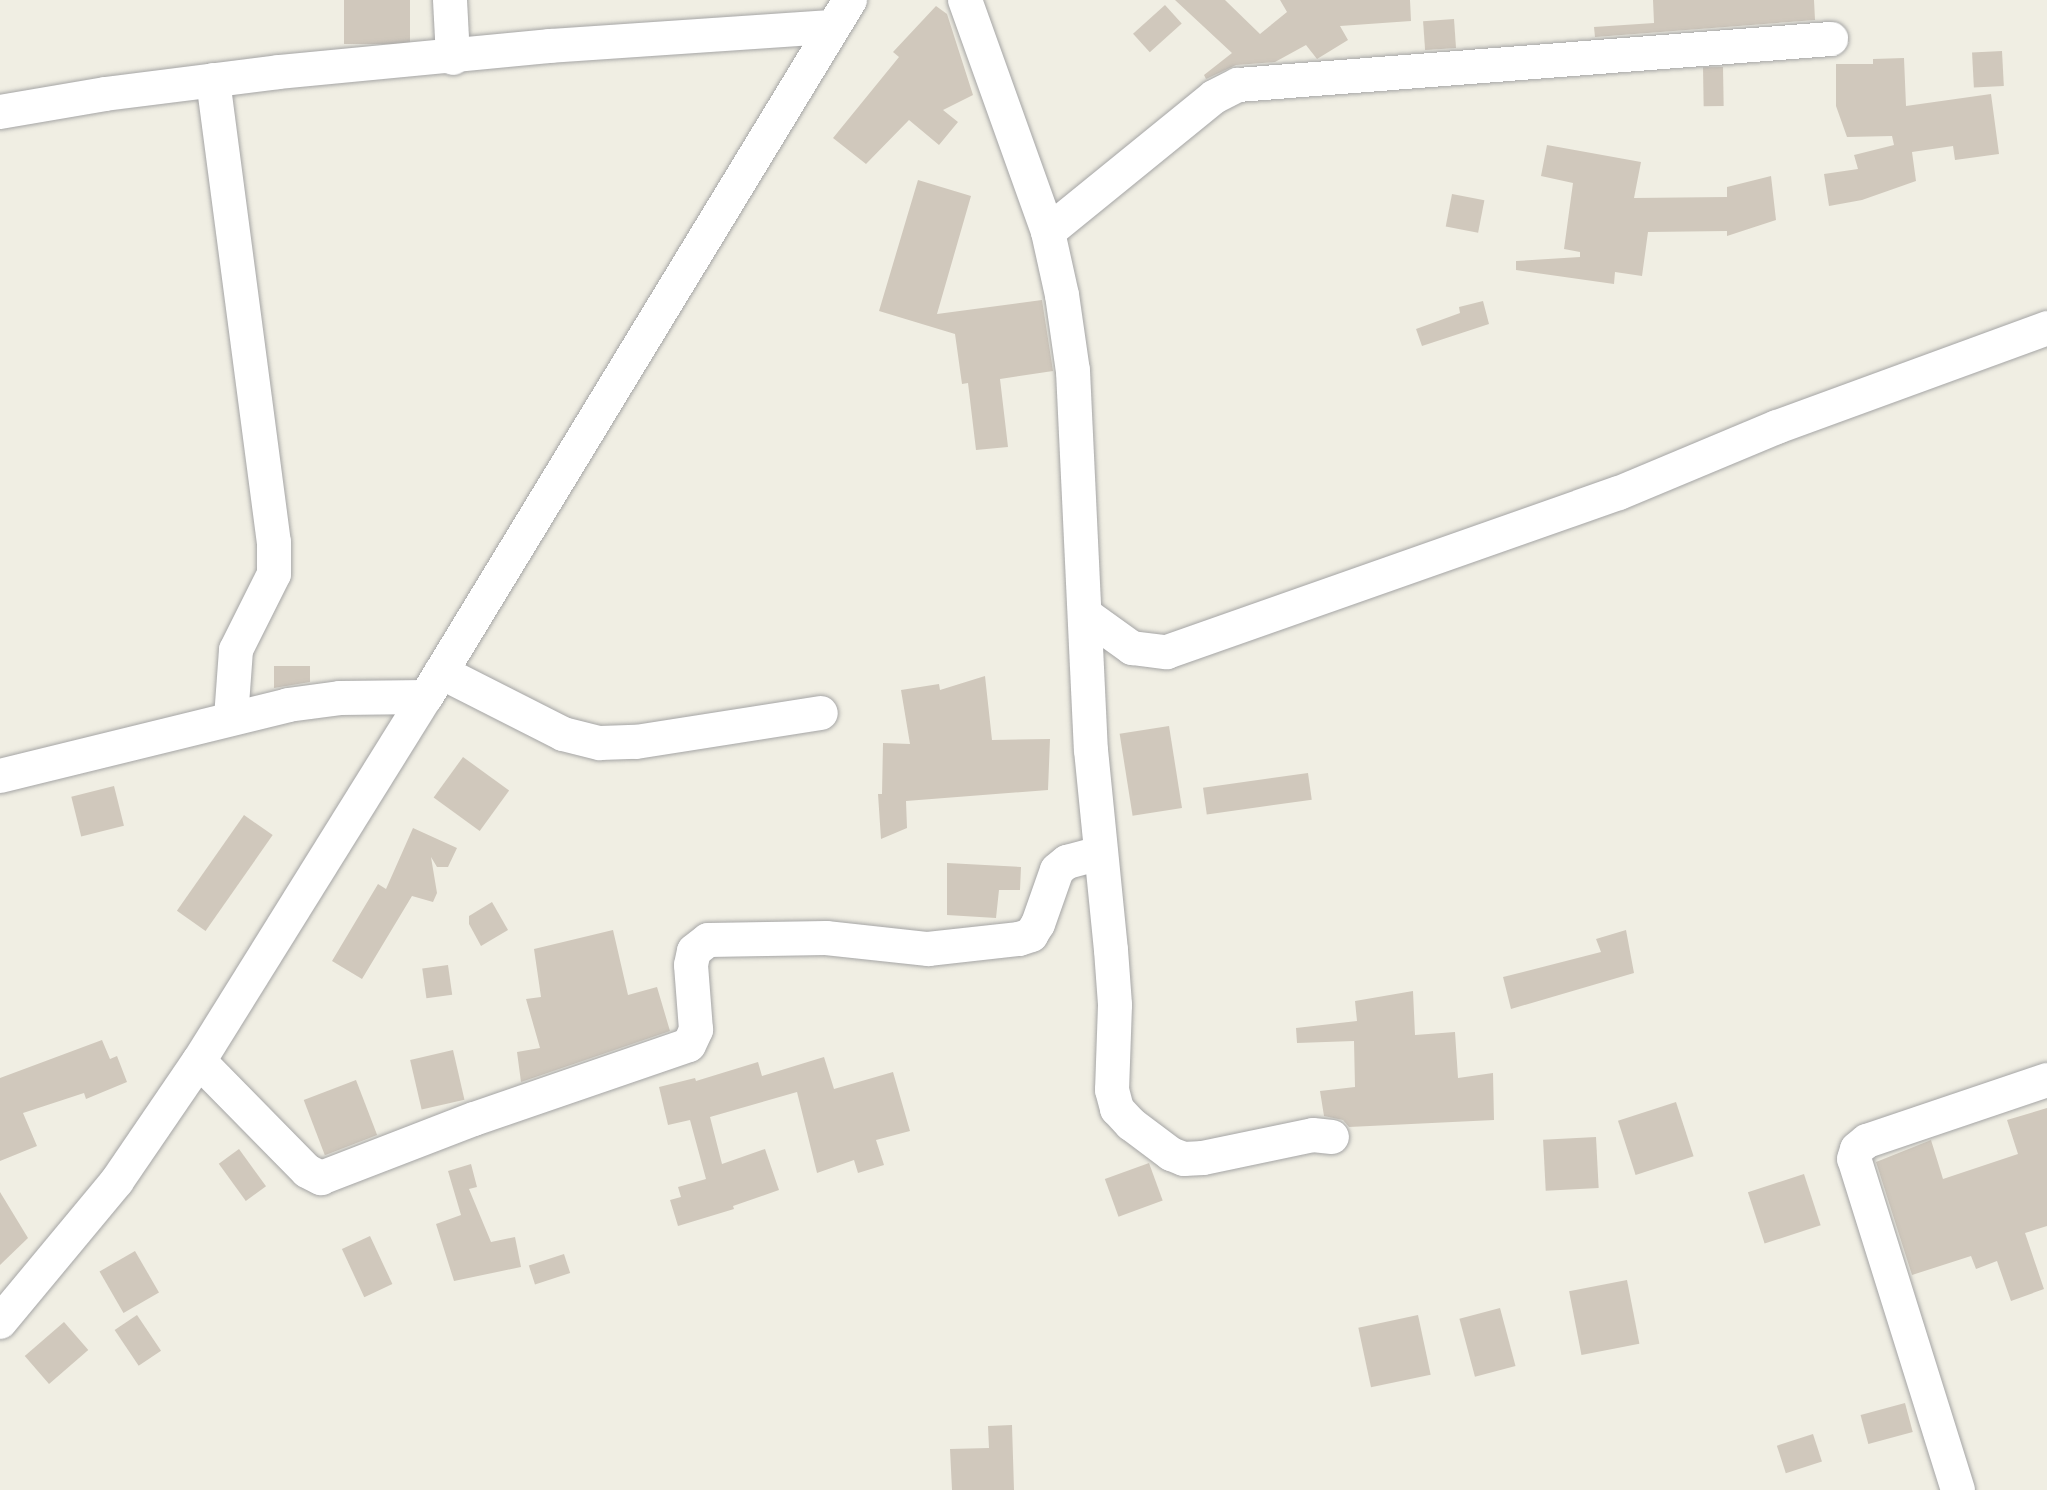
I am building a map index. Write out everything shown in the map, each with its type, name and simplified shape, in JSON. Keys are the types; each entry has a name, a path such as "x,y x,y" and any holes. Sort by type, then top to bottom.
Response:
{"street":[{"path":"450,0 453,58"},
{"path":"965,0 1048,232 1062,295 1073,371 1091,750 1113,977 1112,1090 1117,1109 1131,1124 1171,1154 1184,1159 1203,1158 1313,1135 1332,1137"},
{"path":"0,112 213,80 453,58 841,14"},
{"path":"0,1322 117,1181 199,1061 434,685 841,14"},
{"path":"1048,232 1214,97 1238,85 1831,39"},
{"path":"213,80 274,542 274,574 236,650 231,718"},
{"path":"1086,615 1132,648 1167,652 1619,493 1777,427 2047,328"},
{"path":"0,776 231,718 434,685 563,734 600,743 636,742 821,713"},
{"path":"199,1061 307,1171 321,1178 474,1119 689,1045 696,1030 691,965 694,951 708,940 826,938 928,949 1019,939 1031,935 1038,924 1057,870 1067,862 1100,853"},
{"path":"1958,1490 1854,1159 1857,1149 1867,1141 2047,1080"}],"building":[{"path":"344,0 410,0 410,44 344,44"},
{"path":"1175,0 1225,0 1260,34 1287,12 1280,0 1410,0 1411,21 1340,26 1348,40 1317,59 1306,45 1275,62 1236,65 1206,79 1204,75 1232,53"},
{"path":"1653,0 1814,0 1815,20 1595,37 1594,27 1654,23"},
{"path":"1165,5 1182,24 1150,52 1133,34"},
{"path":"936,6 947,14 973,95 943,110 958,122 939,145 909,120 866,164 833,138 899,57 893,52"},
{"path":"1454,19 1456,48 1425,50 1423,21"},
{"path":"2002,51 2004,86 1974,88 1972,53"},
{"path":"1904,58 1906,106 1991,94 1999,154 1955,160 1953,146 1912,152 1916,181 1862,200 1829,206 1824,174 1858,169 1854,155 1894,145 1892,136 1847,137 1836,106 1836,64 1873,64 1873,59"},
{"path":"1703,67 1723,67 1724,106 1704,106"},
{"path":"1547,145 1641,162 1634,198 1727,197 1727,187 1771,176 1776,220 1727,236 1727,231 1648,232 1642,276 1615,272 1614,284 1516,270 1516,261 1580,257 1580,252 1564,249 1573,183 1541,176"},
{"path":"918,180 971,196 937,314 1042,300 1053,371 1000,379 1008,447 976,450 968,383 962,384 955,334 879,311"},
{"path":"1452,194 1484,200 1478,233 1446,226"},
{"path":"1483,301 1489,324 1422,346 1416,329 1460,313 1459,307"},
{"path":"274,666 310,666 310,682 274,688"},
{"path":"985,676 992,740 1050,739 1048,790 906,801 907,828 881,839 878,794 882,794 883,743 910,744 901,690 939,684 940,690"},
{"path":"1169,726 1182,808 1133,816 1120,734"},
{"path":"463,757 509,791 480,831 434,797"},
{"path":"1308,773 1312,800 1207,814 1203,788"},
{"path":"114,786 124,826 81,836 71,797"},
{"path":"244,815 273,835 206,931 177,911"},
{"path":"413,828 457,848 448,867 437,867 431,857 437,893 433,902 412,896 362,979 332,961 378,884 386,889"},
{"path":"947,863 1021,867 1020,890 999,890 996,918 947,915"},
{"path":"492,902 508,930 481,946 469,924 469,916"},
{"path":"613,930 628,995 657,987 670,1031 521,1082 517,1052 540,1048 526,999 541,997 534,949"},
{"path":"1626,930 1634,973 1511,1009 1503,977 1601,952 1596,939"},
{"path":"448,965 452,995 426,998 422,969"},
{"path":"1413,991 1415,1035 1455,1032 1458,1078 1493,1073 1494,1120 1349,1127 1343,1120 1324,1116 1320,1091 1355,1087 1354,1041 1297,1043 1296,1028 1357,1021 1355,1001"},
{"path":"102,1040 110,1059 117,1056 127,1082 86,1099 84,1093 23,1113 37,1146 0,1161 0,1078"},
{"path":"453,1050 464,1100 422,1110 410,1060"},
{"path":"824,1057 834,1089 893,1072 910,1131 876,1140 884,1165 858,1173 854,1160 817,1173 797,1092 710,1117 722,1164 765,1149 779,1190 733,1206 734,1209 678,1226 670,1200 681,1197 678,1187 706,1179 690,1120 668,1125 659,1087 695,1078 696,1081 758,1062 762,1076"},
{"path":"356,1080 377,1135 325,1155 304,1100"},
{"path":"1676,1102 1694,1156 1636,1175 1618,1121"},
{"path":"2047,1108 2047,1226 2025,1233 2044,1289 2011,1301 1997,1261 1976,1269 1971,1256 1912,1275 1876,1162 1931,1140 1943,1179 2018,1154 2007,1120"},
{"path":"1596,1137 1599,1188 1546,1191 1543,1140"},
{"path":"239,1149 266,1186 246,1201 219,1164"},
{"path":"1149,1163 1163,1201 1119,1217 1105,1179"},
{"path":"471,1164 477,1187 469,1189 491,1242 515,1237 521,1267 454,1281 436,1224 461,1215 448,1171"},
{"path":"1804,1174 1821,1225 1765,1244 1748,1192"},
{"path":"0,1192 28,1238 0,1265"},
{"path":"370,1236 392,1284 364,1297 342,1249"},
{"path":"135,1251 159,1293 123,1313 99,1272"},
{"path":"564,1254 570,1273 535,1284 529,1265"},
{"path":"1627,1280 1639,1344 1581,1355 1569,1291"},
{"path":"1500,1308 1516,1366 1475,1377 1459,1319"},
{"path":"137,1315 161,1351 139,1366 115,1330"},
{"path":"1418,1315 1431,1375 1371,1387 1358,1328"},
{"path":"64,1322 88,1350 49,1384 25,1356"},
{"path":"1905,1403 1913,1432 1868,1444 1861,1415"},
{"path":"1012,1425 1014,1490 952,1490 950,1449 989,1448 988,1426"},
{"path":"1813,1434 1822,1462 1786,1473 1777,1446"}]}
